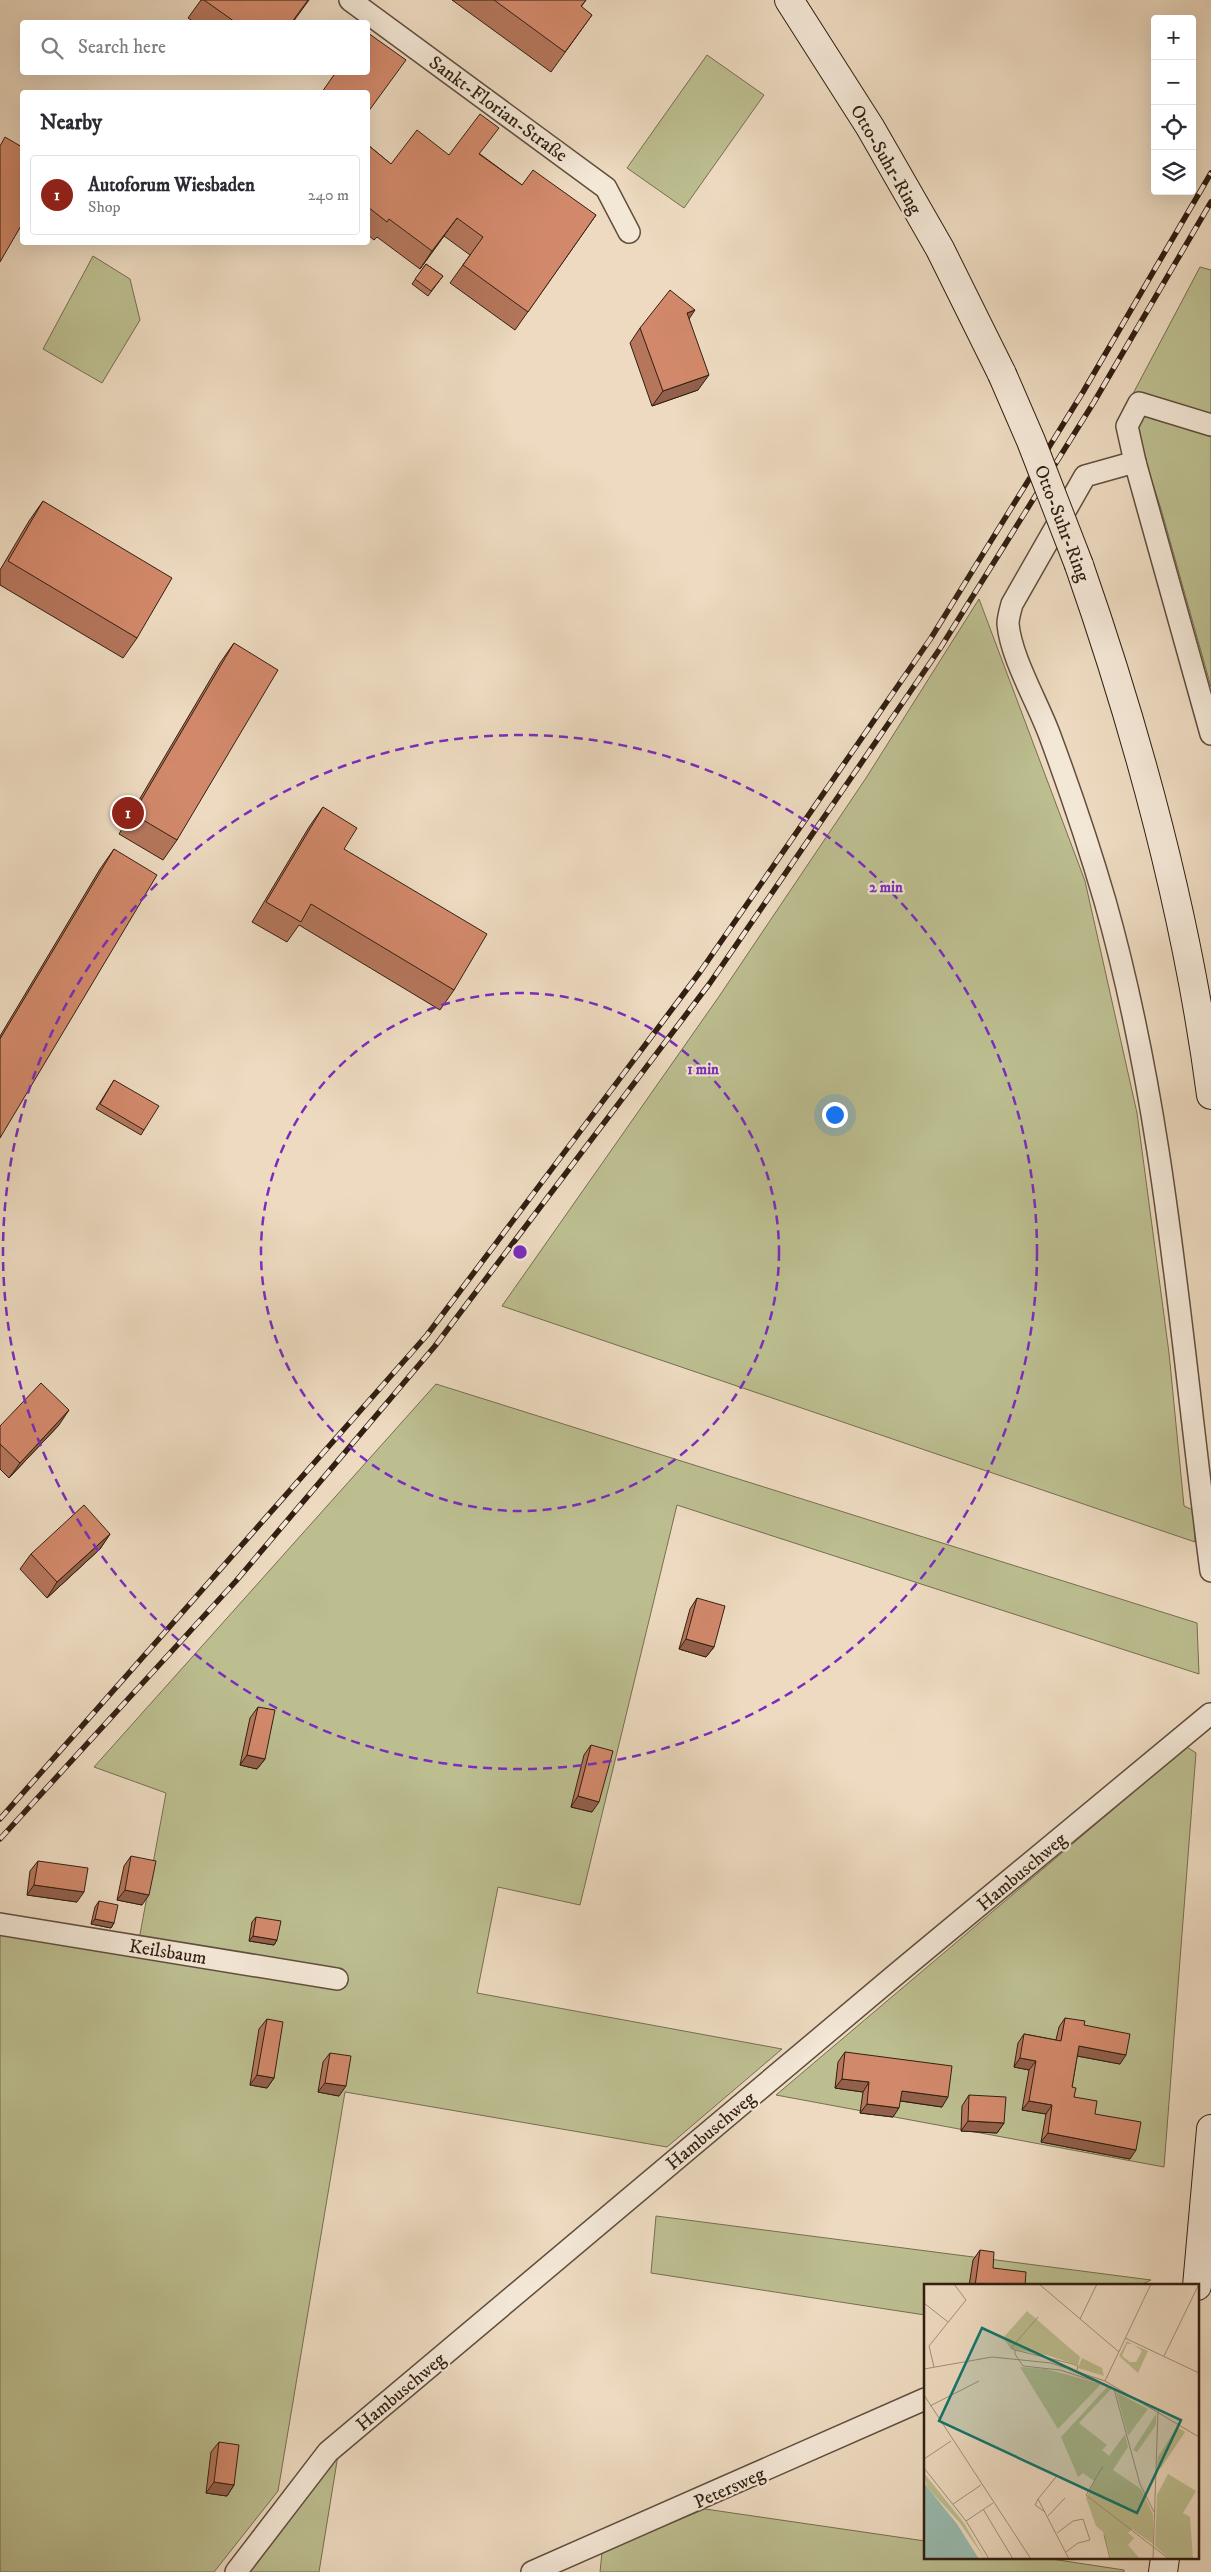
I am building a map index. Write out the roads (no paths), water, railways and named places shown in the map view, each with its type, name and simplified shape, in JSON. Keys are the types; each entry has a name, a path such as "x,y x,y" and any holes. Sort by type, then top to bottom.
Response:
{"street":[{"name":"Sankt-Florian-Straße","path":"350,0 606,188 629,232"},
{"name":"Otto-Suhr-Ring","path":"789,0 870,127 930,232 1002,374 1038,458 1079,564 1125,702 1159,825 1179,908 1204,1043 1211,1095"},
{"path":"1211,425 1139,403 1128,426 1135,462 1211,734"},
{"path":"1135,462 1085,476 1012,604 1008,623 1014,650 1050,734 1080,822 1105,902 1138,1035 1171,1236 1211,1571"},
{"name":"Hambuschweg","path":"236,2572 328,2452 885,1983 1210,1714"},
{"name":"Keilsbaum","path":"0,1924 336,1979"},
{"path":"1197,2284 1211,2129"},
{"name":"Petersweg","path":"532,2572 924,2399"}],"railway":[{"path":"0,1819 427,1335 700,972 931,638 1083,392 1211,173"},
{"path":"0,1839 236,1581 435,1346 710,983 941,647 1094,402 1211,202"}],"place":[{"name":"Autoforum Wiesbaden","path":"128,813"}]}
